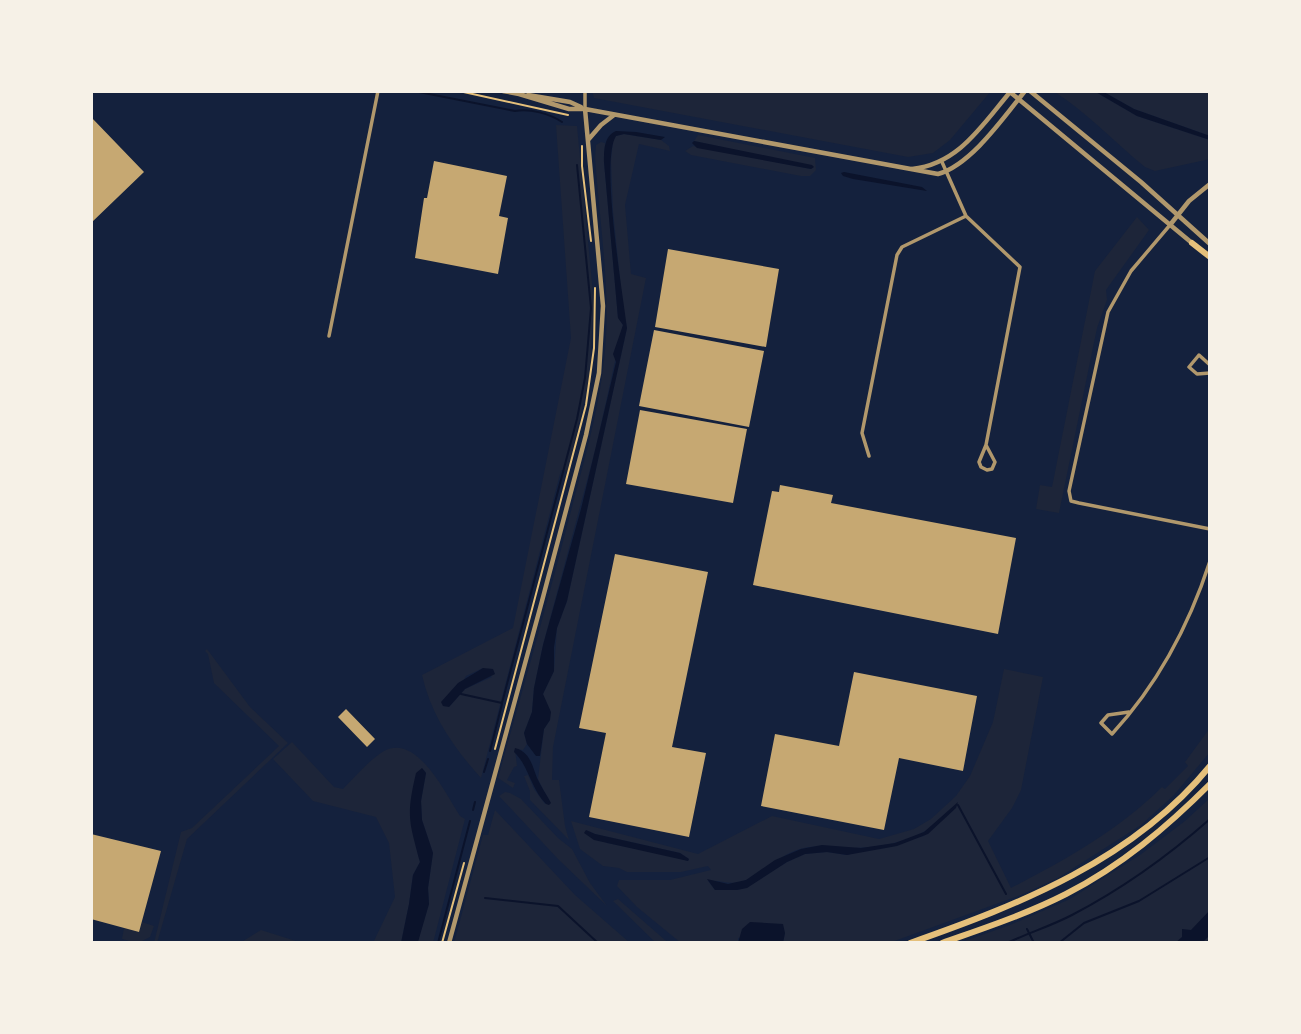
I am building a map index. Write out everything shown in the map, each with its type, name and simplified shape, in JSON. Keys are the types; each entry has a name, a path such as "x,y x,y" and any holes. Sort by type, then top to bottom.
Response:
{"highway":[{"path":"1192,243 1210,257"},
{"path":"910,943 1062,883 1121,848 1166,813 1210,766"},
{"path":"942,943 1031,910 1108,870 1178,817 1210,784"}],"street":[{"path":"329,336 378,91"},
{"path":"503,91 570,102 585,109 904,170 938,174 947,172 974,151 1028,91 1178,214 1210,244"},
{"path":"449,943 586,435 599,373 603,306 584,91"},
{"path":"904,170 942,162 973,135 1010,91 1192,243"},
{"path":"587,140 615,114"},
{"path":"942,162 966,216 1020,267 986,444 979,462 981,467 987,470 992,469 995,462 986,444"},
{"path":"1210,184 1189,201 1131,271 1108,312 1069,491 1071,501 1210,529"},
{"path":"869,456 862,433 897,255 902,247 966,216"},
{"path":"1210,365 1199,355 1189,367 1197,374 1210,373"},
{"path":"1129,712 1108,715 1101,723 1112,733 1129,712 1159,674 1180,637 1210,561"}],"path":[{"path":"459,91 568,115 585,109"},
{"path":"587,140 580,147 591,242"},
{"path":"495,752 586,405 595,336 595,285"},
{"path":"442,943 466,856"}],"shaded area":[{"path":"592,91 991,91 950,140 933,153 908,157 594,98"},
{"path":"1053,91 1094,91 1137,116 1210,140 1210,159 1155,171 1145,167 1089,118"},
{"path":"1094,91 1102,91 1134,109 1210,136 1210,140 1137,116"},
{"path":"1102,91 1210,91 1210,136 1134,109"},
{"path":"556,125 577,126 594,304 589,379 568,471 561,470 481,778 444,730 431,704 422,675 513,628 571,338","holes":["483,668 492,677 465,689 449,707 466,676"]},
{"path":"616,131 665,137 661,140 624,134 616,136 612,150 611,199 627,328 567,601 557,628 554,671 543,694 551,712 550,720 544,729 540,756 536,756 527,744 524,733 532,712 543,645 581,509 616,362 613,354 623,325 618,318 604,162 607,140"},
{"path":"624,134 661,140 669,146 670,151 639,144 625,205 631,274 646,278 553,747 552,780 559,780 569,840 530,800 530,791 524,776 528,775 545,804 549,801 538,779 544,729 550,720 543,694 554,671 557,628 567,601 627,328 613,211 611,161 613,140"},
{"path":"698,135 815,158 816,170 810,176 801,176 691,155 685,151 693,146 811,169 813,167 694,141"},
{"path":"694,141 814,167 811,169 697,148 692,143"},
{"path":"605,143 604,162 618,317 623,325 596,447 543,645 532,712 524,733 527,744 523,750 515,749 517,766 507,780 515,783 513,788 498,778 594,423 602,380 606,291 595,157 596,145"},
{"path":"841,173 922,187 927,191 853,179 843,176"},
{"path":"1137,217 1149,230 1106,290 1107,300 1097,328 1059,513 1036,509 1040,485 1052,487 1095,271"},
{"path":"207,649 250,707 288,743 187,839 157,943 154,943 181,832 192,828 279,746 214,683 205,651"},
{"path":"483,668 493,669 495,674 465,689 449,707 443,706 441,702 458,683"},
{"path":"1004,669 1043,677 1021,790 1012,808 988,841 1011,888 1091,843 1128,817 1162,787 1165,789 1188,766 1185,762 1210,728 1210,752 1174,795 1141,825 1058,878 1021,895 889,943 783,943 785,933 738,938 738,943 681,943 637,907 617,886 619,880 670,880 711,870 708,866 681,872 627,872 603,866 580,849 571,821 698,854 772,816 879,839 914,829 931,819 956,796 970,776 993,722","holes":["938,822 924,836 847,855 827,852 805,854 737,890 715,890 708,881 744,881 792,852 818,846 848,848 887,844 907,839","586,830 680,853 689,859 688,861 607,843"]},
{"path":"292,742 334,787 343,789 384,751 396,748 408,750 429,768 460,816 465,819 433,943 417,943 429,904 428,888 433,853 422,820 421,801 426,773 422,768 416,847 420,862 413,875 401,943 373,943 395,897 389,843 376,817 313,801 273,759"},
{"path":"515,748 530,760 551,803 549,805 536,791 514,752"},
{"path":"422,768 426,773 421,801 422,820 433,853 428,888 429,904 418,942 401,943 413,875 420,862 411,827 410,809 416,773"},
{"path":"505,792 521,799 572,849 590,883 607,906 499,796"},
{"path":"1210,798 1210,943 959,943 1070,899 1140,855"},
{"path":"958,802 956,808 928,834 897,846 847,855 827,852 805,854 787,862 747,888 737,890 715,890 707,879 728,884 746,880 775,860 801,849 822,845 861,848 895,843 924,832"},
{"path":"495,810 575,895 630,943 454,943 483,835 488,835"},
{"path":"586,830 680,853 689,859 688,861 594,840 584,833"},
{"path":"618,899 669,943 656,943 613,901"},
{"path":"1210,910 1210,935 1202,943 1175,943 1182,937 1182,929 1191,930"},
{"path":"142,922 154,926 150,937 138,943 122,939 124,928 139,932"},
{"path":"750,922 783,924 783,943 738,943 742,929"},
{"path":"261,930 302,943 240,943"}],"building":[{"path":"91,117 144,172 91,223"},
{"path":"434,161 507,176 499,216 508,218 498,274 415,258 424,198 427,198"},
{"path":"668,249 779,269 766,347 655,327"},
{"path":"654,330 764,351 749,427 639,406"},
{"path":"640,410 747,429 733,503 626,484"},
{"path":"780,485 833,495 831,503 1016,538 998,634 753,585 772,491 779,492"},
{"path":"615,554 708,572 672,747 706,753 689,837 589,817 606,733 579,728"},
{"path":"854,672 977,696 963,771 899,758 884,830 761,806 775,734 839,746"},
{"path":"346,709 375,739 367,747 338,717"},
{"path":"91,834 161,851 139,932 91,919"}],"waterway":[{"path":"414,91 515,111 540,112 562,122"},
{"path":"461,694 502,703 577,419 585,378 591,308 577,165"},
{"path":"490,751 502,704"},
{"path":"484,772 488,759"},
{"path":"473,810 475,802"},
{"path":"958,805 1006,894"},
{"path":"1007,943 1091,905 1161,859 1210,819"},
{"path":"438,943 470,821"},
{"path":"1059,943 1084,923 1139,901 1210,857"},
{"path":"485,898 558,906 598,943"},
{"path":"1027,929 1034,943"}]}
